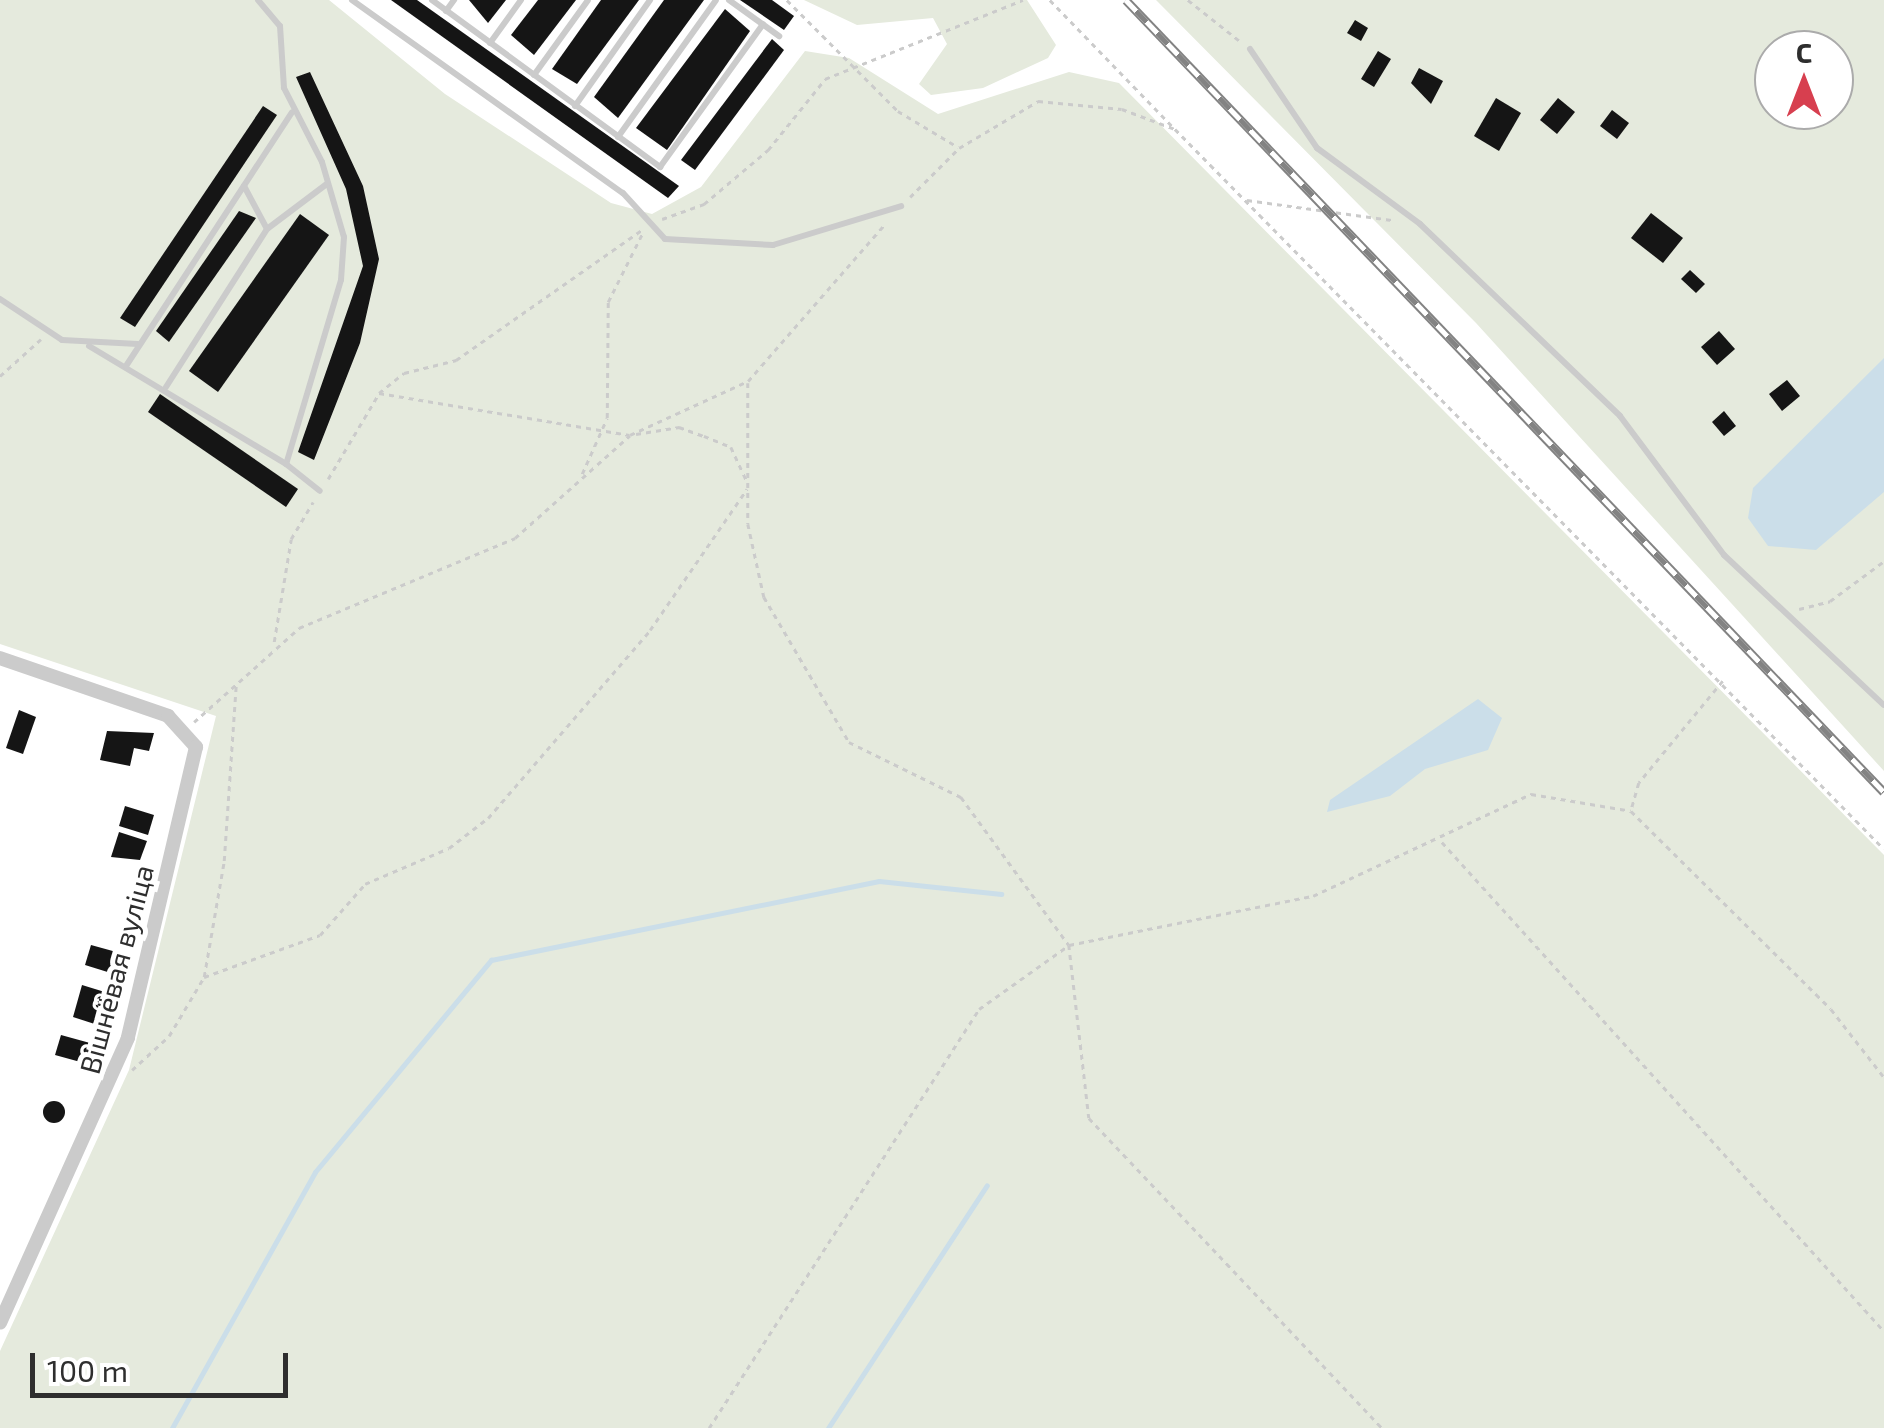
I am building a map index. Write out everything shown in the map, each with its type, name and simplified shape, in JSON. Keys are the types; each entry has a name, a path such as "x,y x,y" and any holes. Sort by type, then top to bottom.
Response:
{"street":[{"path":"0,658 187,728"},
{"name":"Вішнёвая вуліца","path":"0,1323 109,1092 148,969 194,760 187,728"}],"lane":[{"path":"258,0 280,26 292,112 328,183 344,237 341,280 286,464"},
{"path":"352,0 467,75 666,239 773,246 900,206"},
{"path":"432,0 660,167 763,24"},
{"path":"446,10 454,0"},
{"path":"490,43 522,0"},
{"path":"534,75 588,0"},
{"path":"575,106 650,0"},
{"path":"618,137 716,0"},
{"path":"729,0 779,36"},
{"path":"1250,49 1317,148 1420,224 1620,416 1724,555 1794,613 1884,704"},
{"path":"126,366 292,112"},
{"path":"166,387 266,229 328,183"},
{"path":"244,186 266,229"},
{"path":"0,299 51,333 89,346 166,387 320,490"},
{"path":"89,346 138,344"}],"path":[{"path":"787,0 898,111 959,148"},
{"path":"274,644 291,539 378,393 404,374 456,360 651,224 704,204 850,64 1024,0"},
{"path":"1050,0 1724,680 1884,849"},
{"path":"1188,0 1250,49"},
{"path":"187,728 274,644 502,545 630,435 748,381 900,206 959,148 1038,101 1122,109 1175,129"},
{"path":"1245,200 1420,224"},
{"path":"580,476 602,430 608,302 617,270 651,224"},
{"path":"0,376 51,333"},
{"path":"748,381 749,486 764,596 848,742 962,797 1069,945 1089,1118 1382,1428"},
{"path":"378,393 630,435 679,427 730,448 749,486"},
{"path":"204,977 320,935 365,884 449,848 488,818 650,630 749,486"},
{"path":"1794,613 1884,561"},
{"path":"1631,812 1639,783 1724,680"},
{"path":"109,1092 168,1036 204,977 224,861 236,684"},
{"path":"709,1428 979,1009 1069,945 1313,896 1442,840 1530,794 1631,812 1832,1009 1884,1077"},
{"path":"1442,840 1884,1331"}],"shaded area":[{"path":"0,0 329,0 445,94 611,203 652,214 701,187 805,51 849,58 938,114 1069,72 1119,83 1884,855 1884,1428 0,1428 0,1351 129,1070 216,716 0,644"},
{"path":"804,0 1027,0 1056,45 1048,58 983,88 931,95 919,84 947,44 933,18 857,25"},
{"path":"1156,0 1884,0 1884,771 1476,323"}],"water":[{"path":"1884,358 1884,492 1816,550 1768,546 1748,518 1753,488"},
{"path":"1478,699 1502,718 1488,750 1425,769 1390,796 1327,812 1330,800"}],"building":[{"path":"391,0 417,0 679,186 668,198"},
{"path":"469,0 506,0 488,23"},
{"path":"538,0 576,0 534,55 511,35"},
{"path":"601,0 639,0 577,84 552,69"},
{"path":"664,0 704,0 618,118 594,97"},
{"path":"740,0 772,0 794,16 784,30"},
{"path":"725,9 750,31 667,150 636,128"},
{"path":"1355,20 1368,28 1361,41 1347,33"},
{"path":"772,39 784,50 695,170 681,160"},
{"path":"1378,51 1391,59 1374,87 1361,79"},
{"path":"1419,68 1443,81 1431,104 1411,83"},
{"path":"310,72 363,186 379,259 360,343 314,460 298,452 363,266 346,189 296,77"},
{"path":"1496,98 1521,113 1499,151 1474,136"},
{"path":"1558,98 1575,112 1557,134 1540,120"},
{"path":"263,106 277,115 135,327 120,318"},
{"path":"1612,110 1629,123 1617,139 1600,126"},
{"path":"239,211 256,218 169,342 156,331"},
{"path":"1651,213 1683,238 1663,263 1631,238"},
{"path":"300,214 329,235 218,392 189,371"},
{"path":"1690,270 1705,284 1696,293 1681,279"},
{"path":"1719,331 1735,349 1717,365 1701,347"},
{"path":"1787,380 1800,396 1782,411 1769,394"},
{"path":"160,394 298,489 286,507 148,412"},
{"path":"1724,411 1736,426 1724,436 1712,422"},
{"path":"19,710 36,717 23,754 6,748"},
{"path":"107,731 154,733 149,751 134,748 130,766 100,760"},
{"path":"125,806 154,815 148,835 119,826"},
{"path":"119,832 147,841 140,860 111,857"},
{"path":"91,945 120,953 114,974 85,965"},
{"path":"82,985 108,993 107,1028 73,1017"},
{"path":"61,1035 90,1043 84,1063 55,1055"},
{"path":"50,1101 58,1101 65,1112 58,1123 50,1123 43,1116 43,1108"}],"waterway":[{"path":"172,1428 315,1172 491,960 879,881 1001,894"},
{"path":"828,1428 987,1185"}],"railway":[{"path":"1126,0 1884,792"}]}
